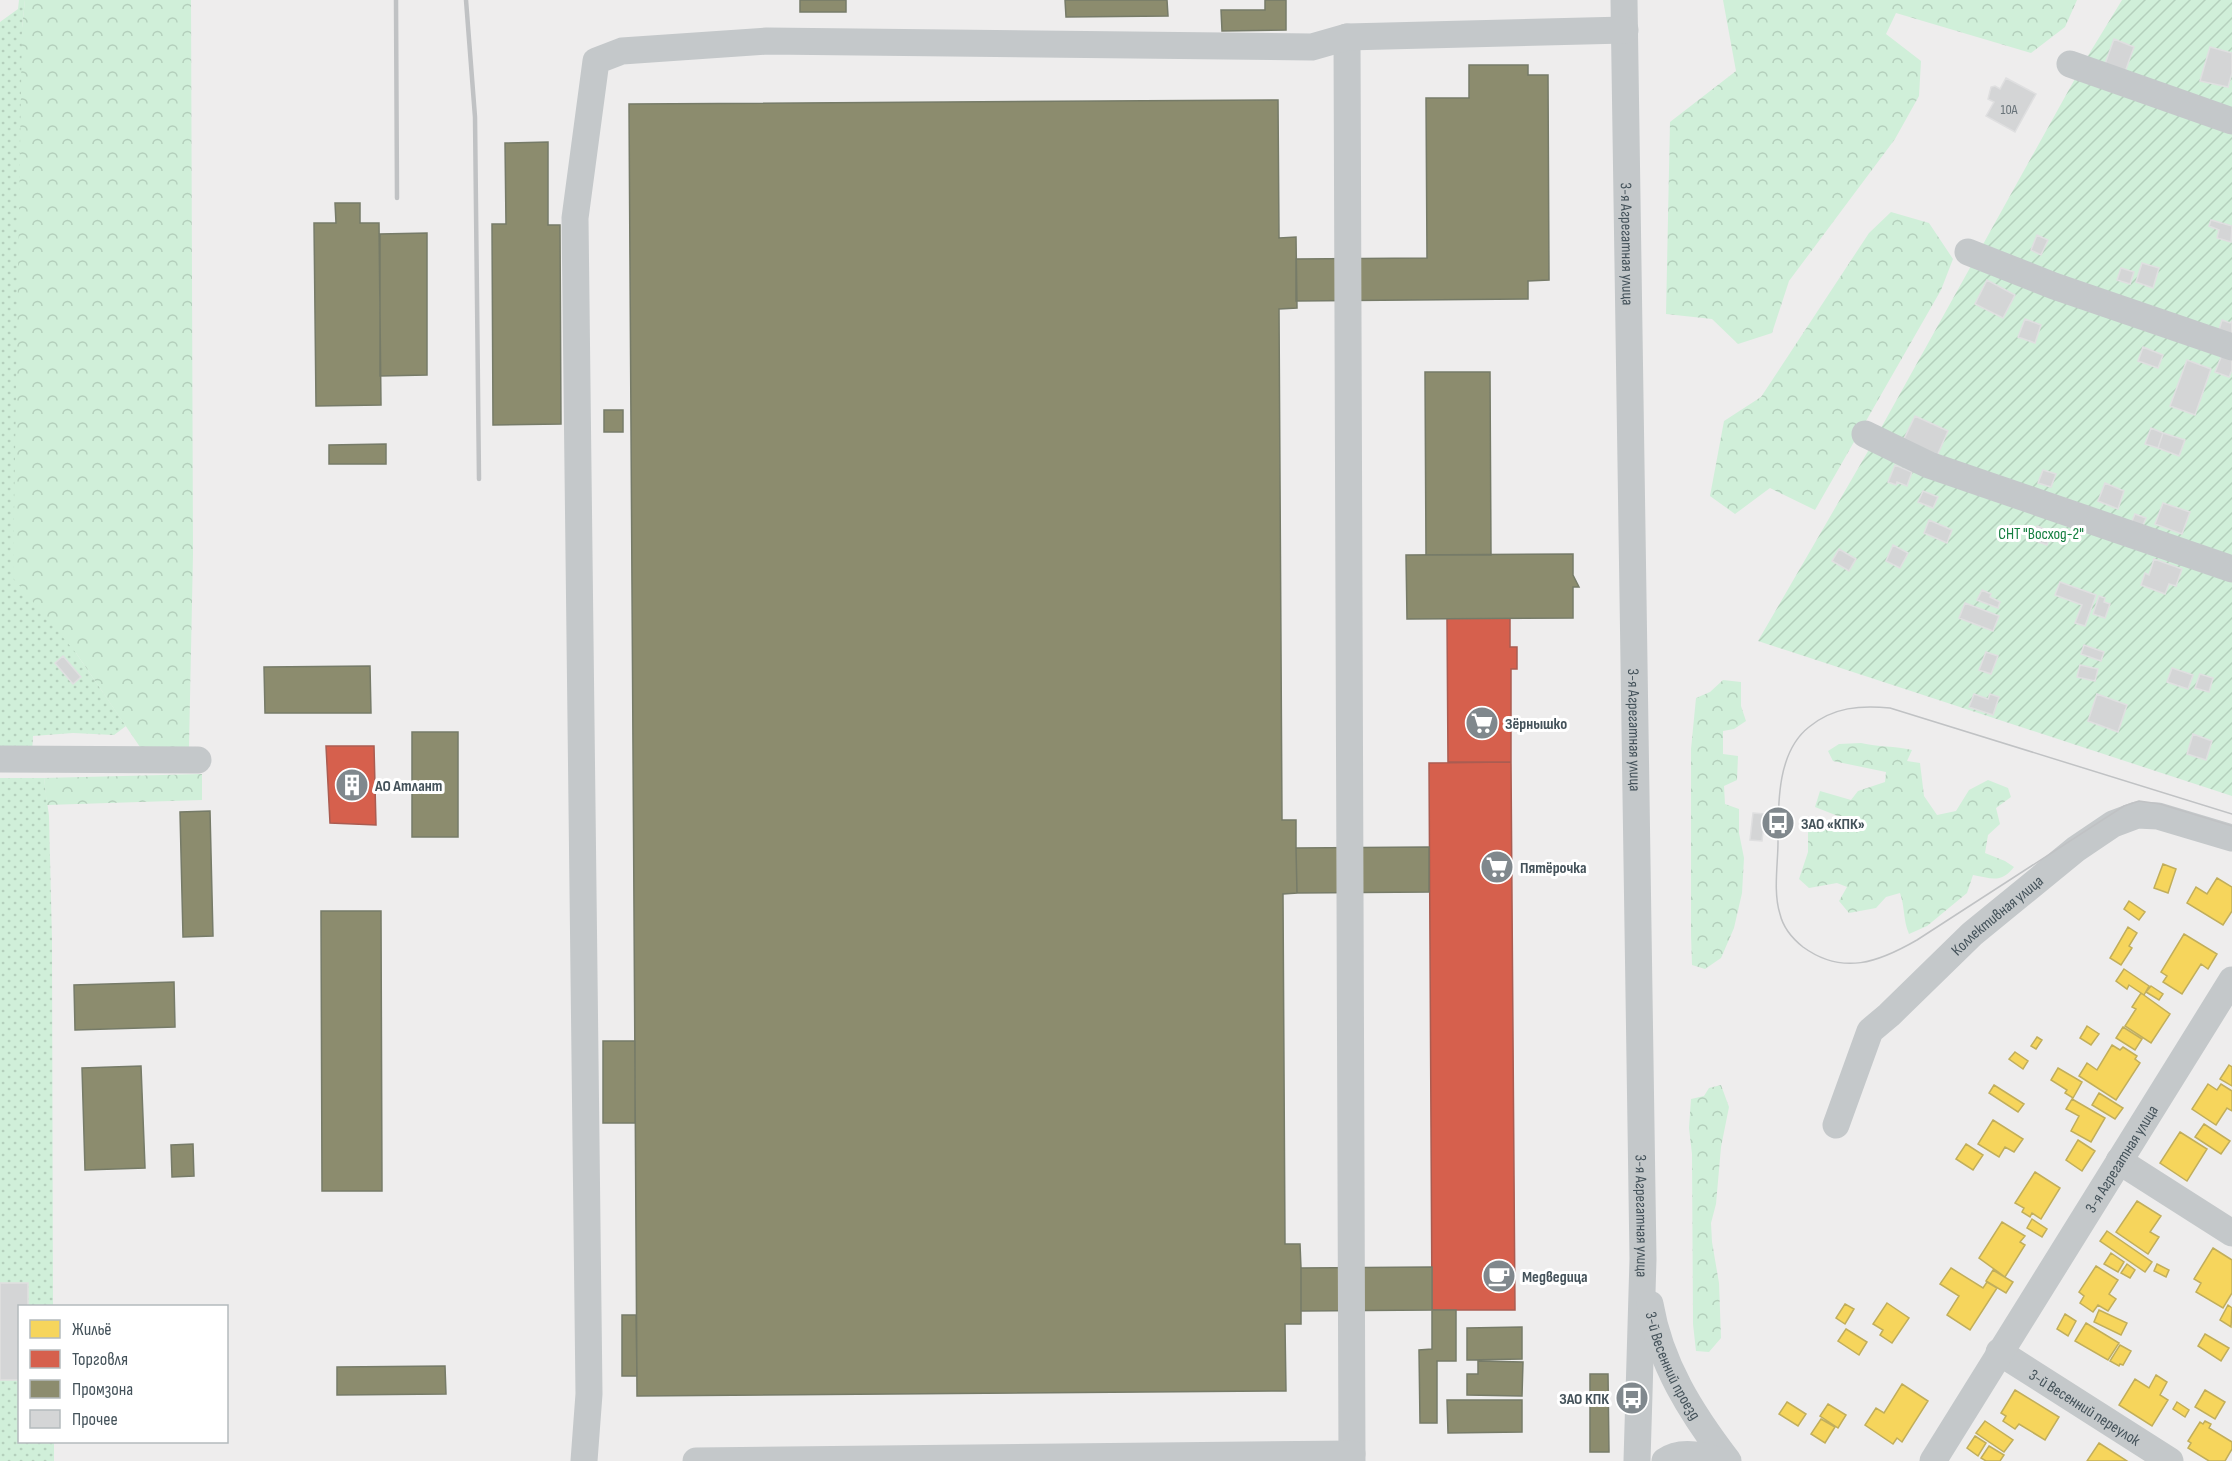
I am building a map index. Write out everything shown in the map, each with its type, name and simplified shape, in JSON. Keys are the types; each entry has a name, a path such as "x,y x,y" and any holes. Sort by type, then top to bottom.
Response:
{"street":[{"name":"3-я Агрегатная улица","path":"1624,0 1643,1259 1637,1461"},
{"path":"584,1461 589,1394 575,219 596,61 622,51 767,41 1312,47 1347,37 1625,30"},
{"path":"696,1461 1352,1457 1347,37"},
{"path":"2070,64 2232,121"},
{"path":"1968,252 2054,286 2232,347"},
{"path":"1865,434 1929,465 2232,569"},
{"path":"0,759 198,760"},
{"name":"Коллективная улица","path":"1836,1125 1870,1032 1972,934 2076,849 2113,824 2137,815 2158,816 2232,838"},
{"name":"3-я Агрегатная улица","path":"1933,1461 2232,980"},
{"path":"2119,1161 2232,1233"},
{"name":"3-й Весенний проезд","path":"1643,1259 1652,1315 1671,1374 1699,1423 1728,1461"},
{"name":"3-й Весенний переулок","path":"1999,1352 2170,1461"},
{"path":"1665,1461 1670,1457 1690,1454 1720,1461"}],"green space":[{"path":"19,0 25,0 22,28 76,653 126,726 114,735 73,733 33,736 32,753 0,752 0,22 18,9"},
{"path":"25,0 191,0 193,554 189,747 140,747 76,653 13,578 22,28"},
{"path":"1723,0 2077,0 2065,27 2031,53 1896,13 1886,34 1921,61 1919,96 1895,139 1789,281 1772,333 1738,344 1712,319 1666,314 1670,122 1736,71"},
{"name":"СНТ \"Восход-2\"","path":"2122,0 2232,0 2232,796 1758,641 1871,446 2086,59"},
{"path":"1891,212 1929,223 1953,259 1941,290 1815,510 1770,488 1735,514 1710,496 1724,421 1761,397 1869,233"},
{"path":"1723,680 1741,682 1741,706 1746,721 1734,729 1723,731 1723,754 1738,756 1737,780 1724,786 1725,804 1739,809 1739,833 1744,858 1742,893 1734,928 1721,958 1705,969 1692,965 1691,749 1696,698 1710,692"},
{"path":"1861,743 1912,750 1907,761 1920,763 1924,796 1937,815 1956,811 1969,790 1988,780 2008,788 2011,797 1996,808 2000,824 1988,835 1985,853 2014,867 2000,878 1973,875 1967,893 1927,926 1909,934 1900,893 1886,897 1876,908 1849,913 1839,901 1847,887 1837,883 1809,888 1799,879 1808,852 1808,828 1843,818 1815,807 1820,791 1851,800 1858,791 1885,782 1886,772 1833,761 1828,751 1839,744"},
{"path":"202,774 202,800 47,805 44,778"},
{"path":"0,778 44,778 49,816 52,940 53,1305 18,1305 18,1443 54,1443 54,1461 0,1461"},
{"path":"1721,1085 1729,1107 1721,1147 1716,1204 1711,1223 1719,1283 1721,1338 1709,1352 1696,1351 1693,1324 1692,1154 1689,1128 1691,1099 1704,1096 1709,1088"}],"building: Жильё":[{"path":"2163,864 2176,869 2168,893 2154,888"},
{"path":"2217,878 2232,887 2232,911 2223,925 2187,903 2196,887 2207,894"},
{"path":"2129,901 2145,912 2139,920 2124,909"},
{"path":"2128,927 2137,933 2129,946 2132,948 2121,965 2110,958"},
{"path":"2184,934 2217,954 2208,969 2201,964 2182,994 2163,982 2167,976 2161,972"},
{"path":"2124,969 2149,986 2144,995 2129,985 2127,989 2116,981"},
{"path":"2151,986 2163,994 2159,1000 2146,992"},
{"path":"2141,993 2170,1014 2151,1043 2125,1026 2136,1009 2132,1007"},
{"path":"2087,1026 2099,1034 2091,1045 2080,1038"},
{"path":"2123,1027 2142,1039 2135,1050 2116,1038"},
{"path":"2037,1037 2042,1040 2036,1049 2031,1046"},
{"path":"2112,1045 2120,1050 2123,1047 2137,1056 2135,1059 2140,1063 2116,1100 2079,1076 2087,1063 2097,1070"},
{"path":"2015,1052 2028,1061 2023,1069 2009,1059"},
{"path":"2229,1065 2232,1067 2232,1086 2220,1079"},
{"path":"2058,1068 2082,1082 2073,1098 2065,1093 2067,1090 2051,1080"},
{"path":"2208,1084 2217,1090 2221,1084 2232,1091 2232,1111 2227,1108 2216,1125 2192,1109"},
{"path":"1994,1085 2024,1104 2018,1112 1989,1093"},
{"path":"2099,1093 2123,1108 2115,1119 2092,1105"},
{"path":"2072,1099 2105,1118 2091,1142 2071,1131 2079,1116 2066,1109"},
{"path":"1993,1120 2023,1139 2014,1152 2005,1147 1999,1157 1978,1144"},
{"path":"2204,1124 2230,1141 2221,1154 2195,1137"},
{"path":"2180,1132 2207,1149 2187,1181 2160,1163"},
{"path":"2078,1140 2095,1151 2082,1171 2066,1160"},
{"path":"1966,1144 1983,1155 1973,1170 1956,1159"},
{"path":"2035,1172 2060,1188 2041,1219 2032,1213 2030,1217 2022,1212 2024,1208 2015,1203"},
{"path":"2137,1201 2161,1216 2150,1232 2159,1237 2148,1254 2116,1232"},
{"path":"2032,1219 2047,1229 2042,1237 2027,1228"},
{"path":"2002,1222 2025,1236 2020,1242 2025,1245 2005,1277 1979,1258"},
{"path":"2107,1231 2152,1262 2145,1272 2100,1241"},
{"path":"2213,1248 2232,1260 2232,1293 2223,1308 2196,1292 2201,1283 2194,1279"},
{"path":"2111,1253 2124,1262 2118,1272 2104,1264"},
{"path":"2127,1264 2135,1270 2130,1278 2121,1273"},
{"path":"2157,1264 2169,1270 2166,1277 2154,1271"},
{"path":"2096,1266 2118,1280 2109,1294 2116,1299 2108,1311 2098,1305 2093,1312 2080,1303 2084,1296 2079,1292"},
{"path":"1951,1268 1983,1288 1987,1282 1997,1288 1970,1330 1947,1315 1959,1296 1940,1284"},
{"path":"1993,1270 2013,1282 2006,1293 1986,1281"},
{"path":"1887,1303 1909,1318 1892,1343 1880,1335 1883,1330 1873,1324"},
{"path":"1845,1304 1854,1309 1845,1324 1836,1318"},
{"path":"2228,1305 2232,1308 2231,1327 2220,1320"},
{"path":"2099,1310 2127,1323 2121,1335 2094,1322"},
{"path":"2065,1314 2076,1321 2068,1336 2057,1329"},
{"path":"2086,1323 2119,1343 2108,1360 2075,1341"},
{"path":"1846,1329 1867,1342 1859,1355 1838,1341"},
{"path":"2205,1334 2229,1348 2221,1361 2198,1346"},
{"path":"2120,1345 2131,1351 2123,1365 2119,1366 2110,1361"},
{"path":"2156,1375 2167,1382 2160,1395 2168,1400 2152,1426 2119,1405 2135,1379 2149,1388"},
{"path":"1902,1384 1928,1401 1902,1442 1897,1438 1893,1444 1865,1425 1876,1408 1884,1413"},
{"path":"2015,1390 2059,1417 2045,1440 2019,1424 2015,1429 2003,1421 2006,1416 2001,1413"},
{"path":"2205,1390 2225,1402 2215,1419 2195,1407"},
{"path":"1787,1402 1806,1414 1798,1426 1779,1414"},
{"path":"2177,1402 2189,1410 2185,1417 2173,1409"},
{"path":"1828,1404 1846,1415 1838,1428 1820,1416"},
{"path":"1821,1419 1835,1427 1825,1443 1811,1434"},
{"path":"1985,1421 2013,1440 2004,1452 1976,1433"},
{"path":"2205,1421 2211,1424 2209,1428 2232,1442 2232,1449 2225,1461 2209,1461 2188,1448 2191,1443 2188,1441 2200,1422 2203,1424"},
{"path":"1975,1436 1986,1443 1978,1456 1967,1448"},
{"path":"2099,1443 2127,1461 2087,1461"},
{"path":"1989,1446 2004,1455 2000,1461 1986,1461 1981,1458"}],"building: Торговля":[{"path":"1447,618 1510,618 1510,647 1517,647 1517,669 1511,669 1511,762 1448,762"},
{"name":"АО Атлант","path":"326,746 374,746 376,825 330,823"},
{"path":"1511,762 1515,1310 1432,1310 1429,763"}],"building: Промзона":[{"path":"800,0 846,0 846,12 800,12"},
{"path":"1065,0 1167,0 1168,16 1066,17"},
{"path":"1265,0 1286,0 1286,30 1222,31 1221,10 1265,10"},
{"path":"1469,65 1528,65 1528,75 1548,75 1549,280 1528,281 1528,299 1296,301 1296,259 1427,258 1426,98 1469,98"},
{"path":"1278,100 1279,238 1296,237 1297,308 1279,309 1282,820 1296,820 1297,893 1283,894 1285,1244 1300,1244 1301,1268 1301,1324 1285,1324 1286,1391 637,1396 629,104"},
{"path":"548,142 548,225 560,225 561,424 493,425 492,224 506,224 505,143"},
{"path":"335,203 360,203 360,223 379,223 381,405 316,406 314,223 336,223"},
{"path":"427,233 427,375 380,376 380,234"},
{"path":"1425,372 1490,372 1491,555 1426,555"},
{"path":"604,410 623,410 623,432 604,432"},
{"path":"386,444 386,464 329,464 329,445"},
{"path":"1573,554 1573,575 1579,587 1573,587 1573,618 1407,619 1406,555"},
{"path":"370,666 371,713 265,713 264,667"},
{"path":"412,732 458,732 458,837 412,837"},
{"path":"210,811 213,936 183,937 180,812"},
{"path":"1429,847 1429,892 1297,893 1296,848"},
{"path":"321,911 381,911 382,1191 322,1191"},
{"path":"174,982 175,1027 75,1030 74,985"},
{"path":"603,1041 635,1041 635,1123 603,1123"},
{"path":"141,1066 145,1168 85,1170 82,1068"},
{"path":"193,1144 194,1176 172,1177 171,1145"},
{"path":"1432,1267 1432,1310 1301,1311 1301,1268"},
{"path":"1432,1310 1456,1310 1456,1361 1437,1361 1437,1423 1420,1423 1419,1350 1432,1349"},
{"path":"622,1315 636,1315 637,1376 622,1376"},
{"path":"1522,1327 1522,1359 1467,1360 1467,1328"},
{"path":"1478,1361 1523,1362 1522,1396 1467,1395 1467,1374 1478,1374"},
{"path":"445,1366 446,1394 337,1395 337,1367"},
{"path":"1590,1374 1608,1374 1609,1452 1590,1452"},
{"path":"1447,1400 1522,1400 1522,1432 1448,1433"}],"building: Прочее":[{"path":"2114,39 2134,47 2125,72 2105,64"},
{"path":"2210,47 2232,53 2232,73 2228,87 2200,81"},
{"path":"2006,78 2036,94 2015,132 1986,116 1994,102 1988,99 1991,87 1995,86 2000,89"},
{"path":"2211,220 2232,226 2231,242 2217,238 2219,230 2209,226"},
{"path":"2037,235 2048,240 2041,255 2031,250"},
{"path":"2142,263 2159,268 2153,288 2136,282"},
{"path":"2121,268 2134,272 2130,284 2117,280"},
{"path":"1987,280 2015,295 2003,318 1975,304"},
{"path":"2025,319 2041,325 2035,343 2018,337"},
{"path":"2222,320 2230,323 2232,321 2232,338 2218,333"},
{"path":"2143,347 2163,355 2158,368 2138,361"},
{"path":"2222,355 2232,358 2232,370 2229,377 2215,372"},
{"path":"2187,360 2211,369 2195,415 2170,406"},
{"path":"1915,416 1948,431 1937,456 1903,441"},
{"path":"2151,428 2163,433 2158,448 2145,444"},
{"path":"2163,433 2185,440 2179,456 2158,448"},
{"path":"1895,465 1912,472 1907,486 1897,482 1896,485 1888,482"},
{"path":"2043,470 2056,474 2051,487 2038,483"},
{"path":"2105,483 2124,491 2118,509 2098,501"},
{"path":"1923,491 1938,497 1933,508 1918,502"},
{"path":"2163,503 2190,512 2182,534 2155,524"},
{"path":"2135,514 2146,518 2141,530 2130,526"},
{"path":"1929,520 1952,530 1947,543 1924,533"},
{"path":"2037,526 2051,532 2047,545 2031,539"},
{"path":"1893,545 1908,553 1900,568 1886,561"},
{"path":"1839,549 1856,559 1849,571 1832,561"},
{"path":"2154,559 2182,569 2176,586 2169,584 2165,594 2141,585 2145,573 2149,575"},
{"path":"2060,582 2096,595 2085,626 2075,623 2082,605 2055,595"},
{"path":"1982,590 2000,602 1998,608 1977,600"},
{"path":"2099,596 2105,598 2104,602 2110,604 2105,618 2093,614"},
{"path":"1965,603 1999,616 1993,631 1959,618"},
{"path":"2084,645 2104,652 2101,661 2081,654"},
{"path":"1986,652 1998,656 1991,674 1979,670"},
{"path":"63,656 81,677 73,684 55,663"},
{"path":"2080,665 2098,669 2095,681 2077,677"},
{"path":"2172,668 2193,675 2188,689 2167,682"},
{"path":"2200,674 2213,678 2209,692 2195,688"},
{"path":"1974,694 1988,699 1990,694 1999,697 1993,715 1969,707"},
{"path":"2097,694 2127,705 2118,732 2088,721"},
{"path":"2193,734 2212,741 2206,760 2187,754"},
{"path":"1753,813 1765,814 1762,841 1750,840"},
{"path":"0,1283 28,1283 28,1305 18,1305 18,1380 0,1380"}],"tram line":[{"path":"2232,814 1890,708 1858,707 1838,711 1809,727 1798,738 1785,764 1778,812 1776,887 1778,905 1786,928 1803,947 1832,961 1861,963 1875,960 1917,940 2124,806 2139,801 2160,804 2232,826"}],"railway":[{"path":"396,0 397,198"},
{"path":"466,0 475,117 479,479"}],"place":[{"name":"Зёрнышко","path":"1482,723"},
{"name":"АО Атлант","path":"352,785"},
{"name":"ЗАО «КПК»","path":"1778,823"},
{"name":"Пятёрочка","path":"1497,867"},
{"name":"Медведица","path":"1499,1276"},
{"name":"ЗАО КПК","path":"1632,1398"}]}
